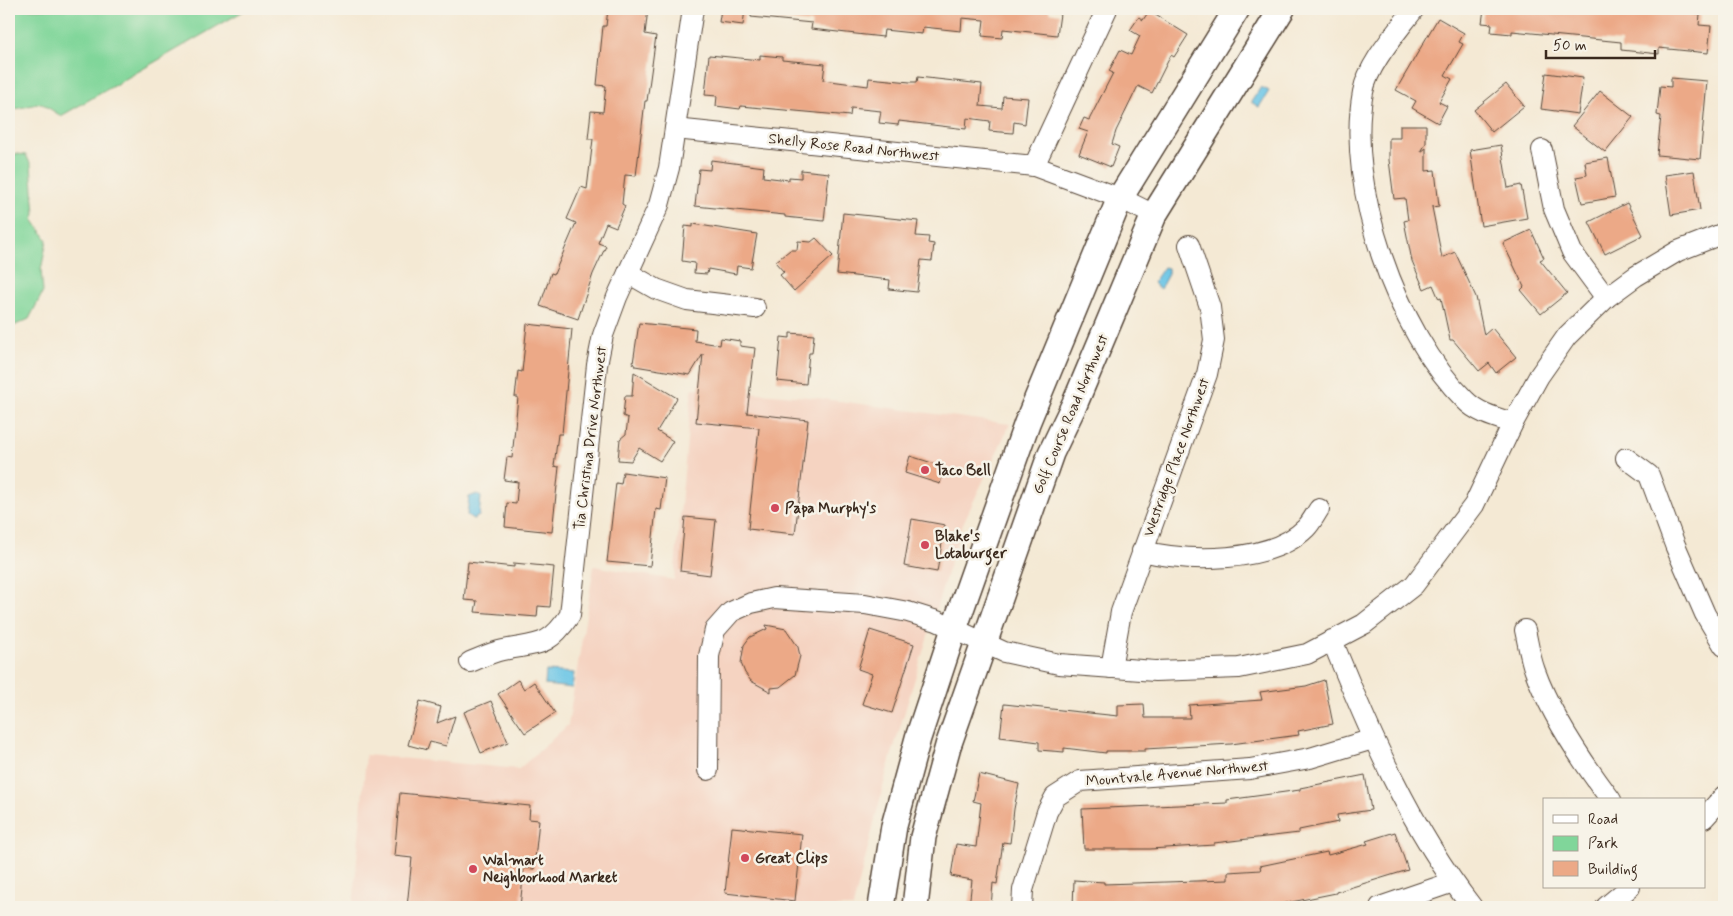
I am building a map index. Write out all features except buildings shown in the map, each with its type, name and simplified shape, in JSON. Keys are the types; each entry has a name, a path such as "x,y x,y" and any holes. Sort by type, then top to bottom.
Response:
{"main road":[{"path":"881,907 894,826 918,738 954,629 1027,423 1120,198 1236,9"},
{"name":"Golf Course Road Northwest","path":"915,907 923,837 948,746 1051,453 1075,403 1154,215 1282,9"}],"street":[{"name":"Tia Christina Drive Northwest","path":"470,662 501,650 540,644 558,633 570,615 597,365 603,335 659,205 669,168 693,9"},
{"path":"1107,9 1034,166 1120,198 1154,215"},
{"path":"1414,9 1371,69 1363,91 1360,145 1363,181 1372,226 1392,284 1414,331 1441,372 1466,402 1485,413 1512,423"},
{"name":"Shelly Rose Road Northwest","path":"675,128 1034,166"},
{"path":"1542,150 1554,209 1568,243 1606,298"},
{"path":"708,770 709,656 715,630 731,612 751,602 774,598 845,602 908,612 937,621 1004,652 1059,664 1154,671 1239,668 1307,654 1364,624 1414,585 1474,505 1512,423 1539,376 1567,336 1606,298 1636,276 1678,250 1724,233"},
{"name":"Westridge Place Northwest","path":"1111,668 1121,612 1207,374 1214,340 1210,307 1189,245"},
{"path":"628,274 656,289 687,300 755,308"},
{"path":"1626,458 1649,475 1675,545 1706,614 1724,646"},
{"path":"1142,551 1181,558 1218,558 1250,554 1287,541 1306,528 1319,509"},
{"path":"1525,630 1534,671 1559,720 1592,776 1609,798"},
{"path":"1332,640 1373,739 1428,844 1472,907"},
{"name":"Mountvale Avenue Northwest","path":"1022,907 1023,890 1047,812 1055,798 1069,786 1080,781 1106,778 1250,769 1310,758 1373,739"},
{"path":"1706,816 1724,796"},
{"path":"1380,907 1453,882"},
{"path":"1606,907 1629,888"}],"shaded area":[{"path":"692,388 809,397 1010,424 960,530 888,767 853,907 353,907 366,755 519,769 568,725 594,566 674,580"}],"green space":[{"path":"9,9 247,9 61,116 41,103 9,112"},
{"path":"9,153 26,155 31,165 35,214 33,219 47,240 41,270 43,292 29,319 9,328"}],"water":[{"path":"1261,87 1269,91 1259,107 1251,102"},
{"path":"1164,267 1168,268 1168,274 1160,289 1153,283"},
{"path":"477,494 481,497 479,516 473,519 467,515 469,497"},
{"path":"546,671 574,673 572,688 545,685"}],"waterway":[{"path":"280,900 281,907"}],"place":[{"name":"Taco Bell","path":"925,470"},
{"name":"Papa Murphy's","path":"775,508"},
{"name":"Blake's Lotaburger","path":"925,545"},
{"name":"Great Clips","path":"745,858"},
{"name":"Walmart Neighborhood Market","path":"473,869"}]}
